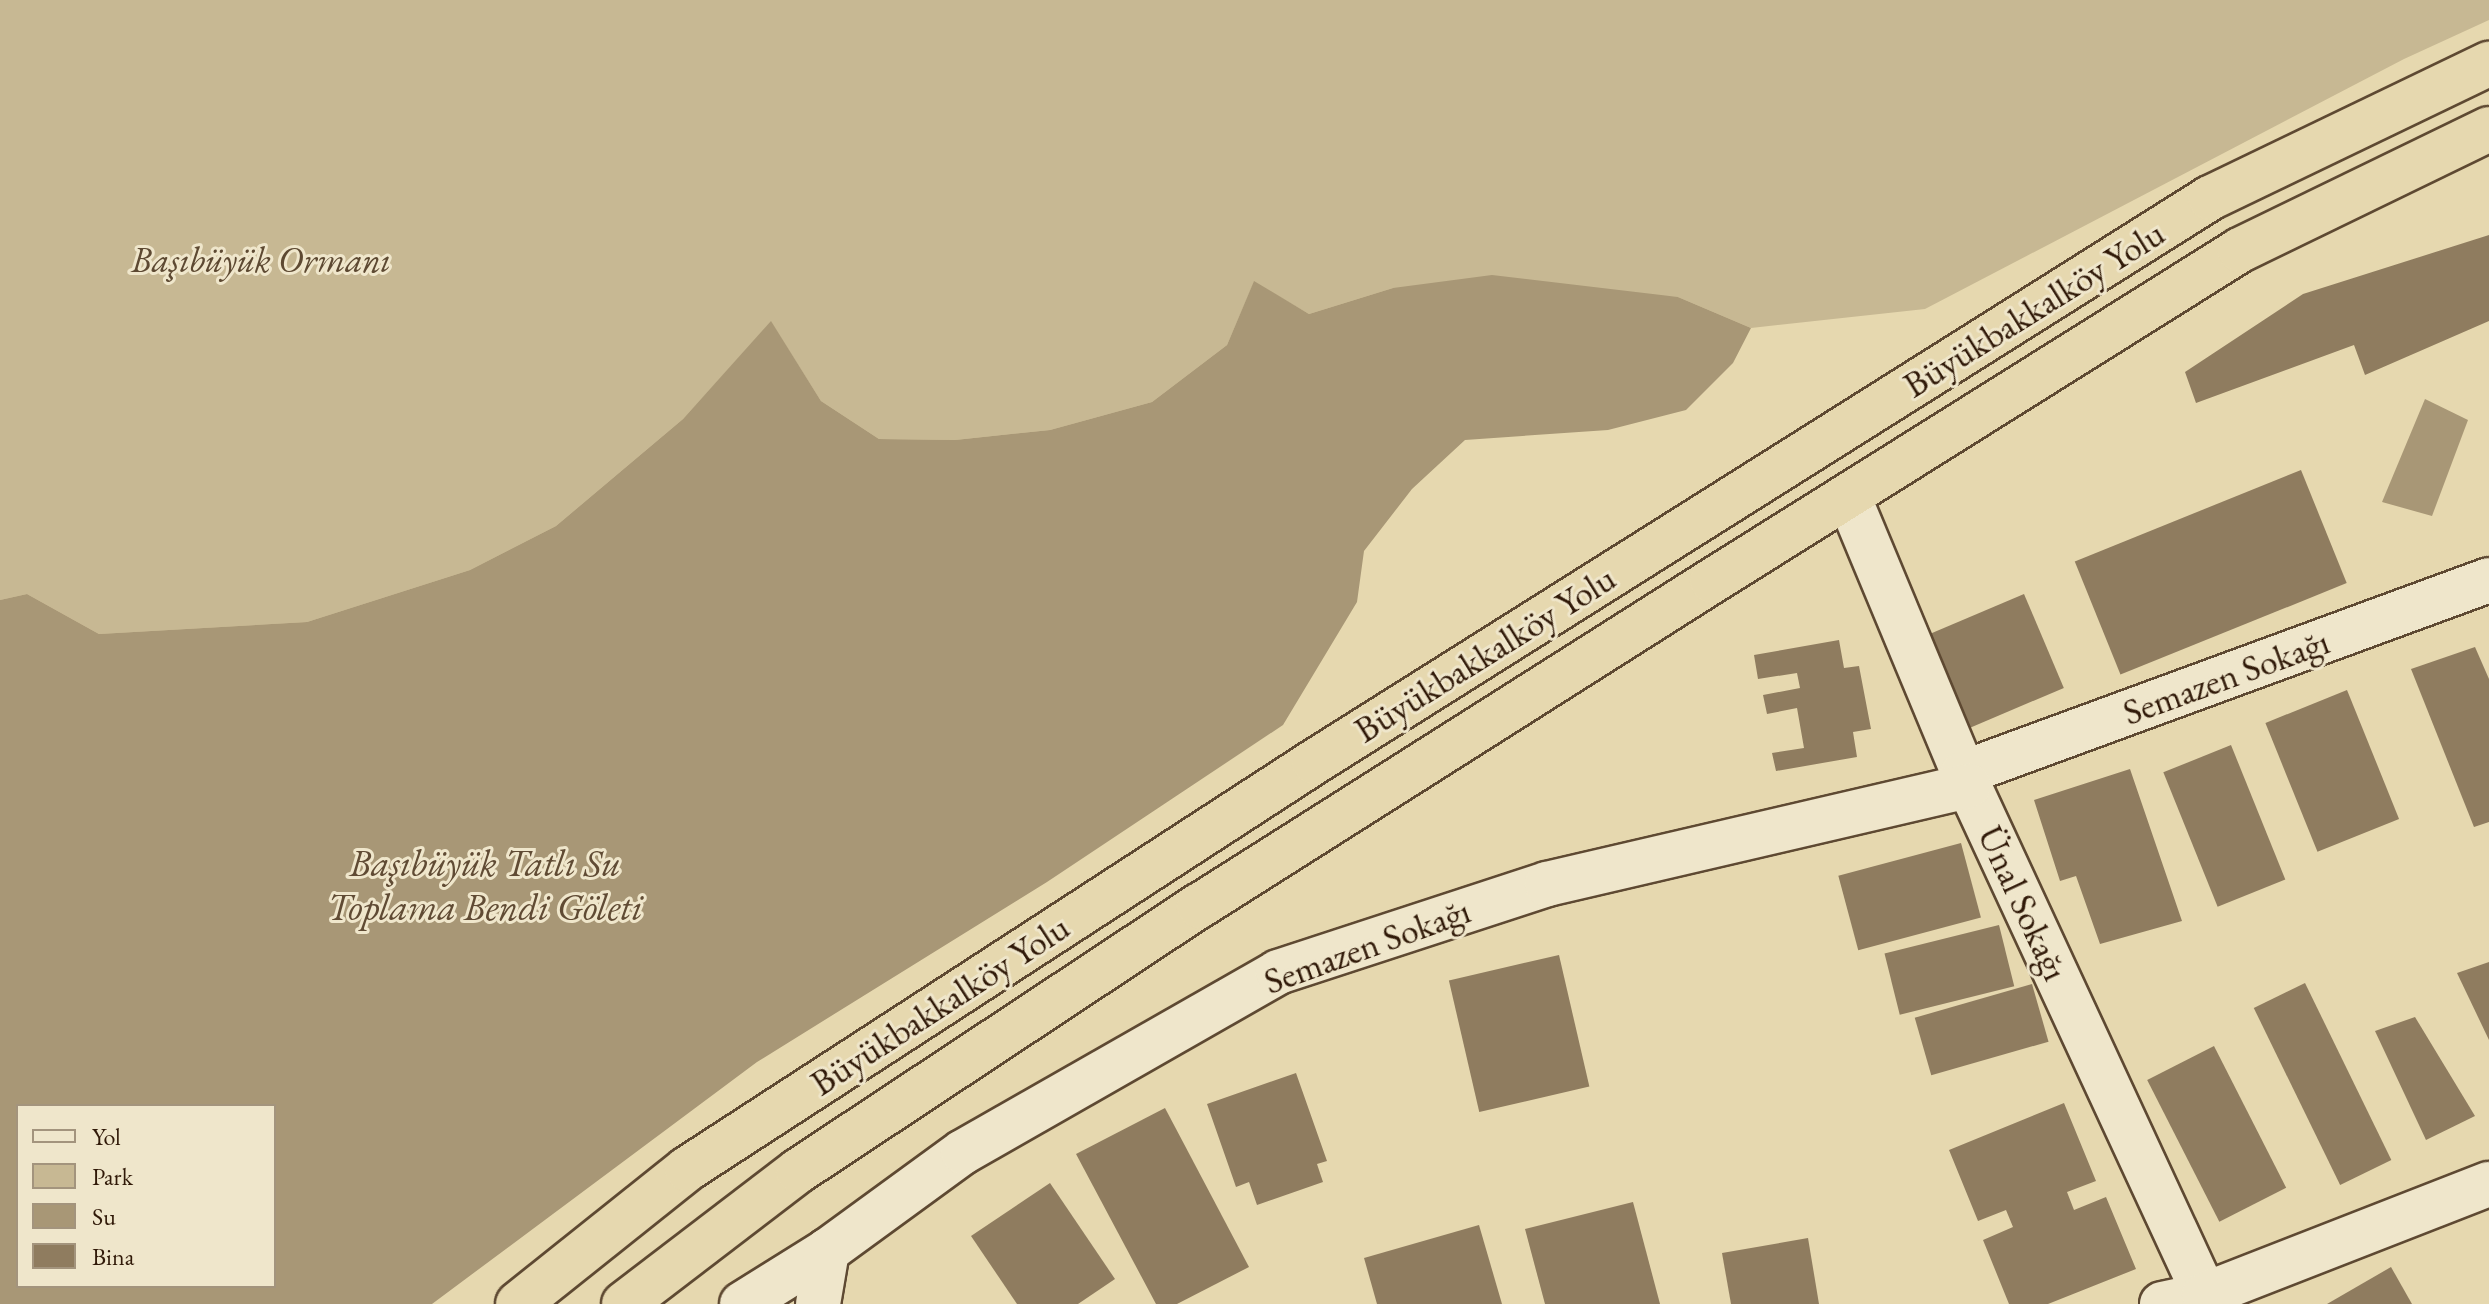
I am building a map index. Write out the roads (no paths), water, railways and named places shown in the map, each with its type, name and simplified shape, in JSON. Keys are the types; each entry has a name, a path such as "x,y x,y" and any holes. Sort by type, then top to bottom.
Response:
{"highway":[{"name":"Büyükbakkalköy Yolu","path":"518,1304 687,1169 1421,695 2210,198 2489,64"},
{"name":"Büyükbakkalköy Yolu","path":"624,1304 798,1171 1199,906 2240,250 2489,129"}],"street":[{"name":"Ünal Sokağı","path":"1849,498 1966,780 2206,1299"},
{"name":"Semazen Sokağı","path":"742,1304 827,1251 963,1152 1278,972 1547,884 1966,780 2489,580"},
{"path":"2162,1304 2206,1299 2489,1184"},
{"path":"818,1304 827,1251"}],"water":[{"name":"Başıbüyük Tatlı Su Toplama Bendi Göleti","path":"1492,275 1678,297 1751,328 1733,363 1686,410 1608,430 1465,440 1412,489 1364,551 1357,602 1283,725 1047,882 757,1062 432,1304 0,1304 0,600 27,594 99,634 307,622 470,570 556,526 683,419 771,321 821,401 879,439 955,440 1050,430 1152,402 1227,345 1254,281 1309,314 1393,288"},
{"path":"2425,399 2468,420 2432,516 2382,502"}],"park label":[{"name":"Başıbüyük Ormanı","path":"261,260"}]}
